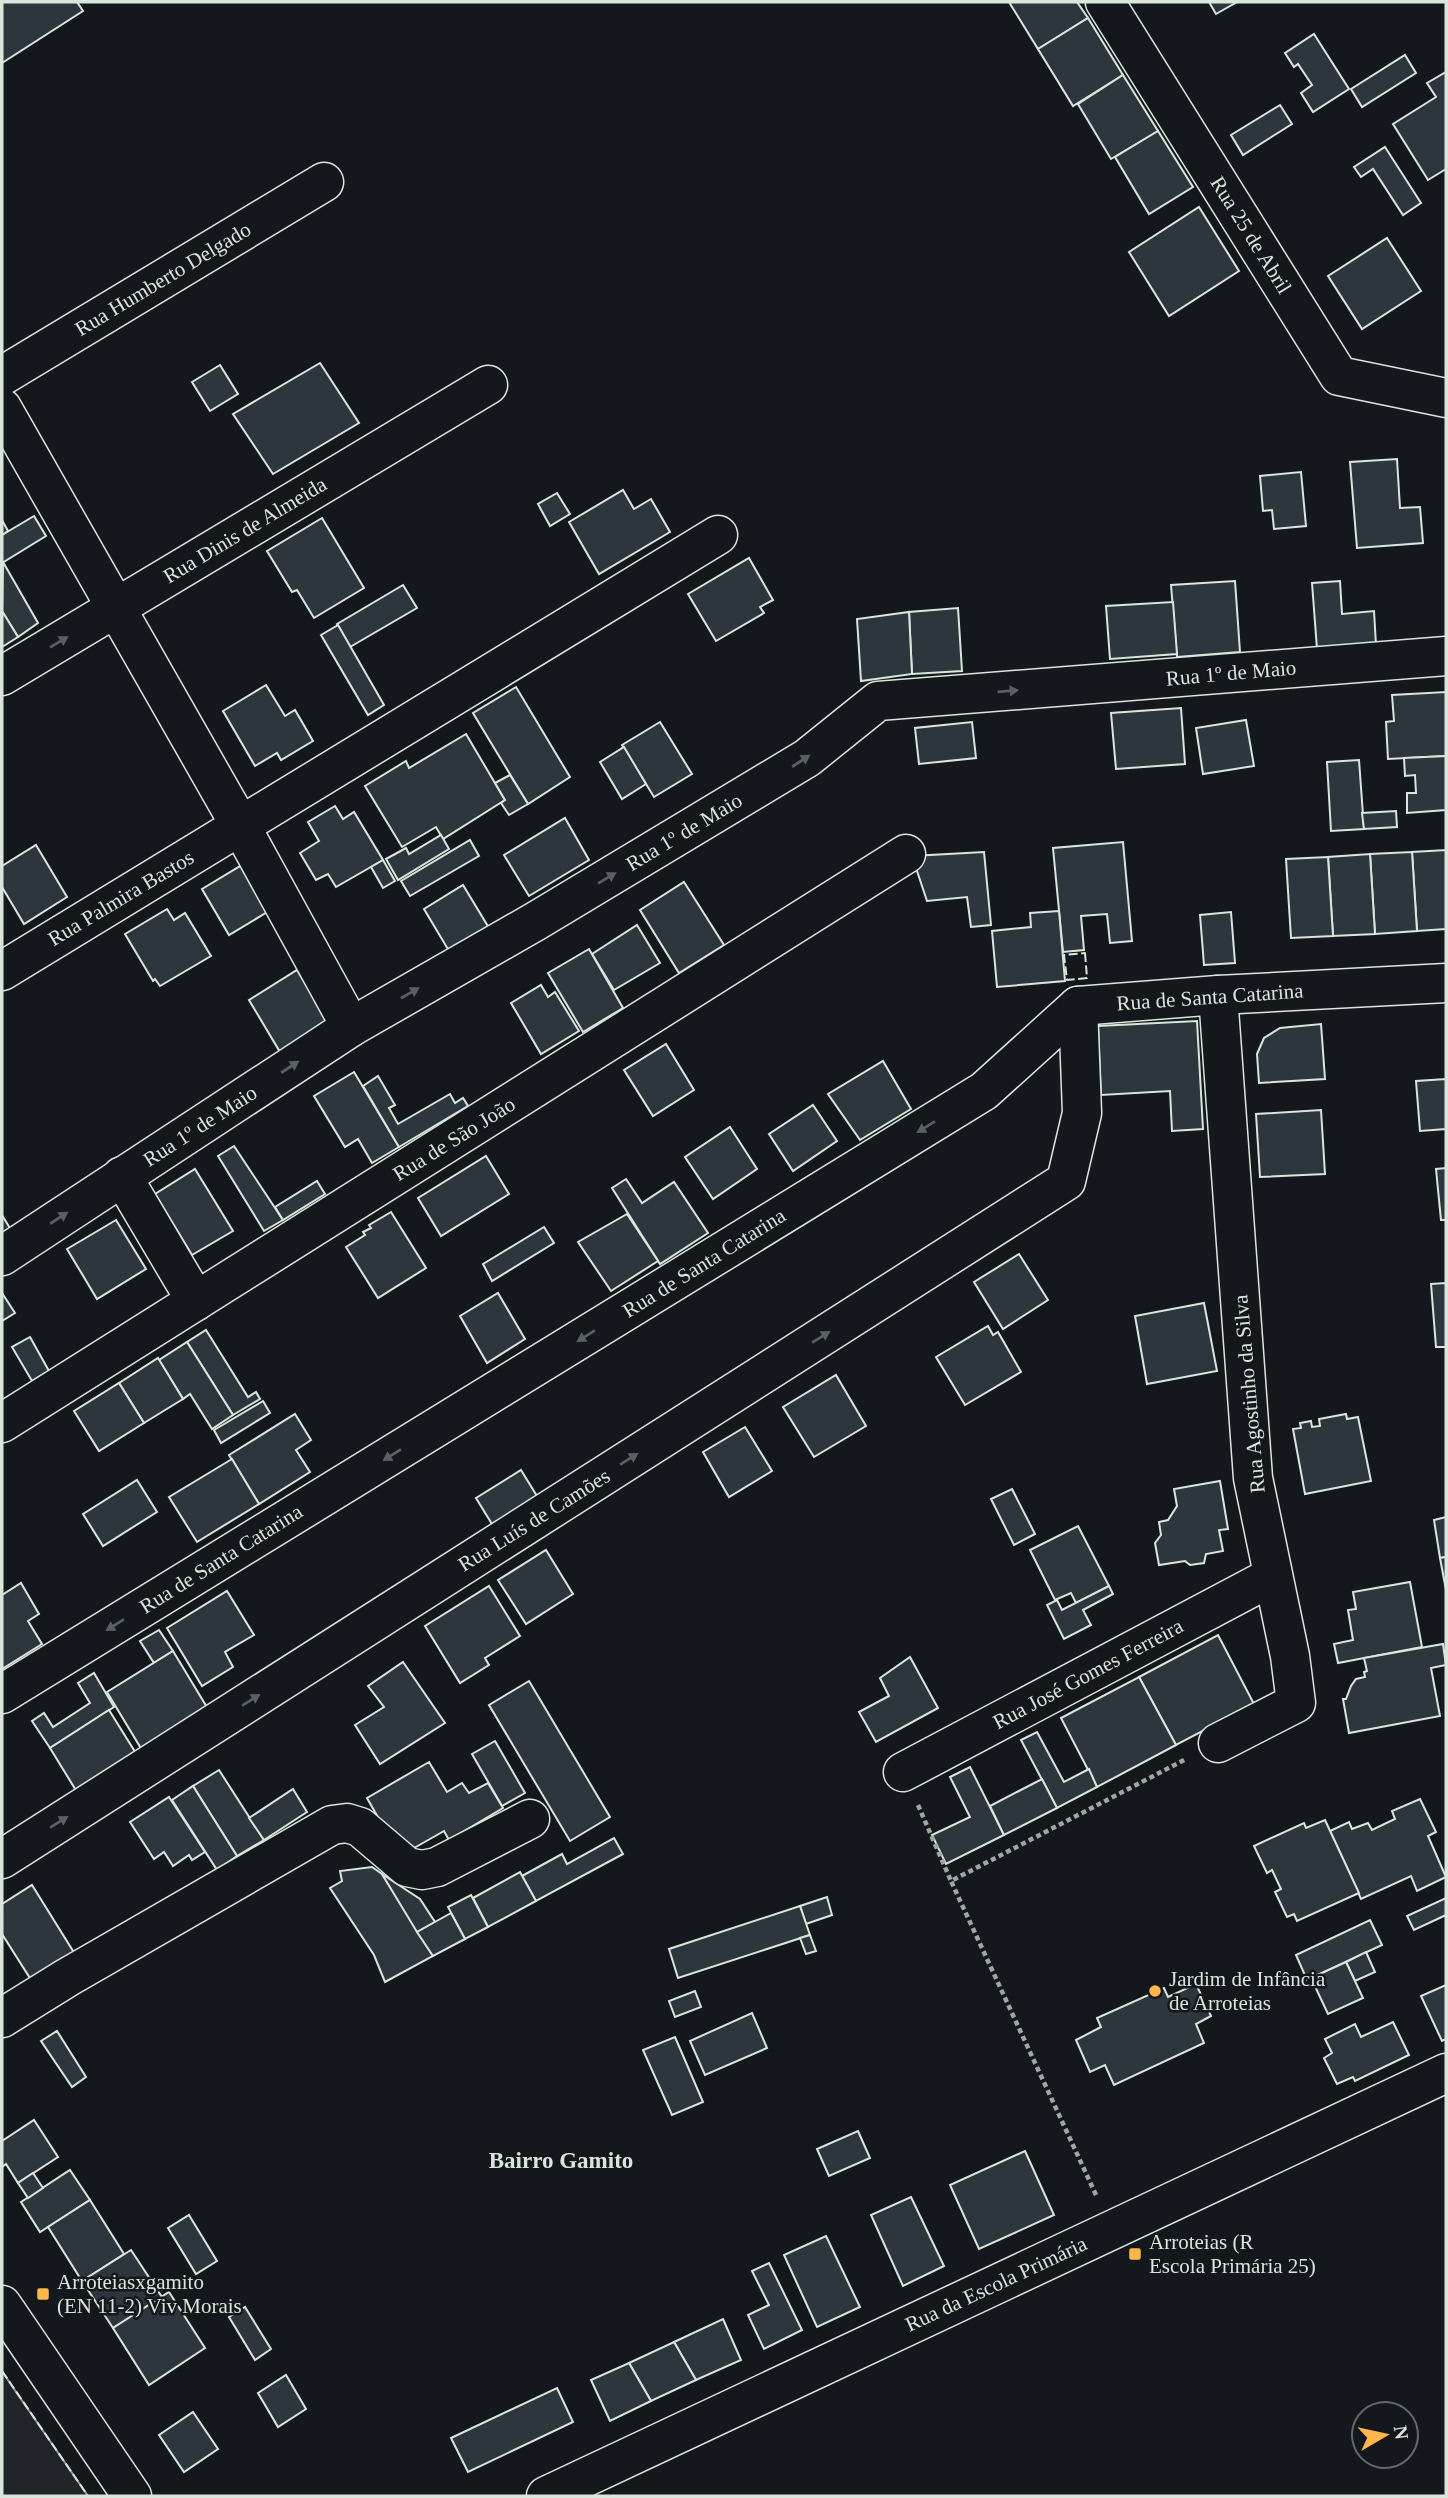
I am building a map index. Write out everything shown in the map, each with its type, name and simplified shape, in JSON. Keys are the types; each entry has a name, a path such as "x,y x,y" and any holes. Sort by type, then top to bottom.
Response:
{"street":[{"name":"Rua 25 de Abril","path":"1105,2 1339,376 1446,398"},
{"name":"Rua Humberto Delgado","path":"2,376 324,182"},
{"name":"Rua Dinis de Almeida","path":"2,676 488,384"},
{"path":"2,408 240,825 351,1027"},
{"name":"Rua Palmira Bastos","path":"2,971 718,535"},
{"name":"Rua 1º de Maio","path":"2,1256 351,1027 536,921 807,758 878,701 1446,656"},
{"name":"Rua de São João","path":"2,1423 906,855"},
{"name":"Rua de Santa Catarina","path":"2,1694 984,1091 1078,1006 1218,995 1446,983"},
{"name":"Rua Agostinho da Silva","path":"1218,995 1253,1478 1290,1656 1296,1703 1218,1743"},
{"name":"Rua Luís de Camões","path":"2,1859 1066,1181 1082,1113 1078,1006"},
{"path":"122,1177 196,1301"},
{"name":"Rua José Gomes Ferreira","path":"903,1772 1273,1576"},
{"path":"2,2018 332,1825 347,1823 360,1827 407,1867 422,1870 437,1867 530,1819"},
{"name":"Rua da Escola Primária","path":"546,2496 1446,2073"},
{"path":"2,2305 132,2496"}],"path":[{"path":"951,1881 1218,1743"},
{"path":"903,1772 1112,2229"}],"shaded area":[{"path":"2,2371 12,2386 88,2496 2,2496"}],"building":[{"path":"2,2 77,2 83,11 2,63"},
{"path":"1009,2 1077,2 1088,18 1038,49"},
{"path":"1209,2 1237,2 1216,14"},
{"path":"1088,18 1123,75 1073,106 1038,49"},
{"path":"1314,34 1349,89 1313,112 1301,93 1312,85 1298,64 1294,67 1285,53"},
{"path":"1405,55 1416,73 1362,107 1351,89"},
{"path":"1446,72 1446,169 1428,180 1393,124 1436,97 1427,83"},
{"path":"1123,75 1158,131 1111,159 1078,104"},
{"path":"1280,105 1292,124 1243,155 1231,135"},
{"path":"1158,131 1193,187 1149,214 1115,157"},
{"path":"1385,147 1421,203 1403,215 1373,169 1361,177 1354,167"},
{"path":"1199,207 1239,271 1169,316 1129,252"},
{"path":"1387,238 1421,291 1362,329 1328,276"},
{"path":"320,363 359,423 273,474 233,414"},
{"path":"220,365 238,394 210,411 192,382"},
{"path":"1397,459 1400,508 1420,507 1423,543 1357,548 1350,462"},
{"path":"1301,472 1306,526 1274,529 1272,510 1263,511 1260,476"},
{"path":"623,490 634,509 651,499 670,532 599,574 569,522"},
{"path":"557,493 570,514 550,526 538,504"},
{"path":"34,516 46,536 2,563 2,535"},
{"path":"322,518 364,588 314,618 297,590 292,592 267,551"},
{"path":"2,520 8,531 2,535"},
{"path":"749,558 773,600 760,607 764,613 716,641 688,594"},
{"path":"3,562 38,623 18,637 2,611"},
{"path":"1235,581 1240,652 1177,657 1171,585"},
{"path":"1340,581 1342,614 1374,611 1376,645 1317,649 1312,583"},
{"path":"403,585 417,608 350,647 337,624"},
{"path":"1173,602 1177,654 1110,659 1106,606"},
{"path":"958,608 962,671 912,674 909,612"},
{"path":"2,611 18,637 2,647"},
{"path":"909,612 912,674 861,681 857,619"},
{"path":"338,625 384,705 368,715 321,635"},
{"path":"266,685 285,716 295,710 313,741 281,760 277,753 255,766 223,711"},
{"path":"516,687 570,777 528,804 473,713"},
{"path":"1446,692 1446,756 1388,759 1386,722 1394,721 1392,695"},
{"path":"1181,708 1185,764 1116,769 1111,713"},
{"path":"1246,720 1254,766 1203,774 1196,728"},
{"path":"660,722 692,774 654,797 622,745"},
{"path":"972,722 976,758 919,764 915,728"},
{"path":"466,734 505,800 443,839 436,827 402,847 365,786 406,761 409,768"},
{"path":"624,747 646,784 622,799 600,762"},
{"path":"1446,756 1446,810 1407,813 1407,793 1416,793 1415,775 1405,776 1404,758"},
{"path":"1359,760 1364,829 1331,831 1327,762"},
{"path":"510,775 528,804 509,815 501,803 505,800 495,783"},
{"path":"335,806 343,819 354,812 383,860 336,887 328,874 316,880 300,853 319,841 308,822"},
{"path":"1396,811 1397,827 1364,829 1362,813"},
{"path":"565,818 589,860 529,896 504,855"},
{"path":"441,835 449,849 398,880 386,859 406,848 409,854"},
{"path":"470,840 479,856 410,896 401,881"},
{"path":"1123,842 1132,941 1110,943 1107,914 1081,916 1084,950 1063,952 1053,848"},
{"path":"36,845 67,897 24,924 2,887 2,866"},
{"path":"1446,850 1446,929 1417,931 1412,852"},
{"path":"984,852 991,925 971,927 967,897 927,901 912,856"},
{"path":"1412,852 1417,931 1375,934 1370,854"},
{"path":"1370,854 1375,934 1333,936 1328,857"},
{"path":"1328,857 1333,936 1291,938 1286,859"},
{"path":"383,860 395,881 383,888 371,867"},
{"path":"242,865 269,911 229,935 202,889"},
{"path":"684,882 724,945 679,973 640,910"},
{"path":"463,885 489,928 449,951 424,909"},
{"path":"167,909 174,920 185,913 211,956 160,986 155,979 153,981 125,934"},
{"path":"1059,911 1065,981 997,987 992,931 1031,927 1030,913"},
{"path":"1231,912 1235,963 1204,965 1200,915"},
{"path":"637,925 660,963 614,990 592,954"},
{"path":"589,949 623,1008 583,1032 548,973"},
{"path":"297,970 329,1022 280,1052 249,1000"},
{"path":"541,985 548,997 555,992 579,1031 541,1054 511,1003"},
{"path":"1197,1021 1203,1129 1172,1131 1170,1091 1101,1095 1098,1026"},
{"path":"1321,1024 1325,1079 1259,1083 1257,1054 1264,1038 1280,1028"},
{"path":"666,1044 694,1090 653,1116 624,1070"},
{"path":"883,1061 911,1109 860,1140 828,1094"},
{"path":"354,1072 399,1147 372,1163 358,1139 345,1147 314,1096"},
{"path":"378,1076 395,1105 389,1108 398,1124 450,1094 455,1103 463,1098 468,1106 399,1147 363,1086"},
{"path":"1446,1079 1446,1129 1420,1131 1416,1081"},
{"path":"813,1105 837,1141 793,1171 769,1134"},
{"path":"1321,1110 1325,1174 1260,1177 1256,1114"},
{"path":"730,1127 757,1169 713,1199 685,1157"},
{"path":"234,1146 283,1220 264,1231 218,1156"},
{"path":"486,1156 509,1194 441,1236 418,1198"},
{"path":"1446,1168 1446,1220 1441,1220 1436,1169"},
{"path":"195,1169 233,1231 192,1255 155,1194"},
{"path":"626,1179 642,1203 674,1182 708,1233 660,1264 612,1188"},
{"path":"317,1181 325,1194 283,1220 275,1207"},
{"path":"391,1212 426,1268 378,1298 346,1247 365,1235 363,1232 371,1228 369,1225"},
{"path":"627,1214 658,1261 611,1291 578,1242"},
{"path":"2,1215 11,1230 2,1236"},
{"path":"116,1220 146,1269 97,1299 67,1249"},
{"path":"544,1227 554,1243 492,1281 483,1264"},
{"path":"1019,1254 1048,1300 1003,1329 974,1282"},
{"path":"1446,1283 1446,1347 1436,1347 1431,1284"},
{"path":"2,1293 15,1313 2,1321"},
{"path":"498,1293 525,1339 487,1363 460,1316"},
{"path":"1204,1303 1217,1371 1147,1384 1135,1316"},
{"path":"988,1326 993,1335 998,1332 1021,1372 965,1405 936,1357"},
{"path":"206,1330 248,1397 256,1392 260,1399 233,1415 187,1342"},
{"path":"30,1337 49,1371 32,1381 12,1347"},
{"path":"187,1342 233,1415 212,1429 190,1394 183,1399 159,1360"},
{"path":"158,1358 183,1399 144,1423 119,1383"},
{"path":"836,1375 866,1426 814,1457 783,1407"},
{"path":"119,1383 144,1423 99,1451 74,1411"},
{"path":"263,1401 270,1413 221,1443 214,1430"},
{"path":"295,1414 311,1440 296,1450 310,1472 259,1504 229,1455"},
{"path":"1346,1414 1347,1419 1358,1417 1371,1481 1305,1494 1293,1429 1301,1428 1300,1423 1311,1421 1312,1427 1320,1426 1319,1419"},
{"path":"745,1427 772,1471 729,1497 703,1452"},
{"path":"232,1459 259,1504 197,1542 169,1497"},
{"path":"521,1470 540,1501 495,1529 476,1498"},
{"path":"137,1480 157,1512 103,1546 83,1514"},
{"path":"1220,1481 1228,1529 1219,1530 1223,1551 1206,1554 1204,1563 1190,1565 1185,1561 1159,1565 1155,1543 1161,1535 1159,1522 1168,1520 1177,1506 1174,1489"},
{"path":"1012,1489 1035,1534 1014,1545 991,1499"},
{"path":"1446,1517 1446,1557 1440,1558 1434,1520"},
{"path":"1078,1526 1109,1586 1076,1603 1071,1593 1055,1600 1030,1550"},
{"path":"546,1550 573,1594 526,1624 498,1580"},
{"path":"1446,1557 1446,1590 1440,1558"},
{"path":"1410,1582 1422,1647 1338,1663 1334,1644 1353,1640 1348,1610 1356,1609 1353,1592"},
{"path":"21,1583 39,1614 28,1621 42,1644 2,1669 2,1595"},
{"path":"489,1586 520,1636 485,1658 489,1665 460,1683 425,1626"},
{"path":"1109,1586 1113,1594 1083,1610 1091,1625 1064,1639 1047,1605 1057,1600 1062,1610"},
{"path":"227,1591 254,1635 225,1652 233,1667 202,1686 167,1628"},
{"path":"159,1630 173,1651 154,1663 140,1641"},
{"path":"1218,1635 1254,1704 1176,1745 1139,1677"},
{"path":"1443,1644 1446,1665 1431,1668 1440,1716 1349,1733 1343,1699 1346,1699 1356,1679 1365,1677 1364,1672 1367,1671 1364,1658"},
{"path":"173,1651 208,1709 142,1750 107,1692"},
{"path":"910,1657 938,1708 876,1742 859,1712 889,1696 880,1678"},
{"path":"403,1662 445,1723 380,1764 355,1725 384,1707 368,1686"},
{"path":"94,1673 114,1707 50,1748 32,1721 44,1713 53,1727 90,1703 78,1683"},
{"path":"1139,1677 1176,1745 1097,1787 1061,1718"},
{"path":"529,1681 610,1817 570,1841 489,1705"},
{"path":"109,1710 137,1755 77,1792 50,1748"},
{"path":"1037,1732 1064,1782 1089,1769 1097,1787 1057,1808 1021,1740"},
{"path":"495,1741 525,1793 502,1806 472,1754"},
{"path":"429,1762 447,1792 462,1783 469,1793 488,1783 503,1808 449,1840 444,1831 400,1856 367,1798"},
{"path":"970,1767 1004,1835 946,1864 932,1835 970,1817 950,1777"},
{"path":"219,1770 264,1840 237,1856 193,1786"},
{"path":"1042,1779 1057,1808 1004,1835 990,1806"},
{"path":"193,1786 237,1856 217,1870 172,1800"},
{"path":"293,1789 307,1812 264,1840 249,1818"},
{"path":"169,1797 205,1852 192,1860 189,1855 173,1866 164,1852 154,1859 130,1822"},
{"path":"1420,1799 1436,1832 1428,1836 1446,1877 1417,1891 1411,1876 1361,1899 1330,1831 1349,1822 1352,1829 1368,1823 1372,1830 1395,1819 1392,1811"},
{"path":"1325,1820 1359,1893 1297,1921 1294,1914 1287,1917 1275,1892 1281,1889 1272,1870 1267,1873 1254,1846 1304,1823 1306,1828"},
{"path":"614,1838 623,1854 536,1901 522,1876 562,1854 567,1864"},
{"path":"372,1867 382,1874 433,1956 385,1982 374,1955 330,1888 342,1881 340,1871"},
{"path":"520,1872 536,1901 488,1927 473,1898"},
{"path":"382,1874 420,1899 435,1922 417,1932"},
{"path":"32,1885 78,1959 35,1986 2,1934 2,1904"},
{"path":"471,1895 488,1927 465,1939 448,1907"},
{"path":"827,1897 832,1915 806,1924 800,1906"},
{"path":"1446,1898 1446,1915 1414,1930 1407,1916"},
{"path":"800,1906 810,1935 678,1978 669,1949"},
{"path":"451,1913 465,1939 433,1956 417,1932"},
{"path":"1370,1920 1382,1945 1307,1980 1296,1955"},
{"path":"810,1935 816,1951 806,1954 800,1938"},
{"path":"1366,1952 1375,1972 1355,1981 1346,1962"},
{"path":"1346,1962 1363,1998 1328,2014 1311,1978"},
{"path":"1196,1984 1211,2016 1196,2024 1204,2043 1114,2085 1105,2065 1090,2072 1076,2040 1101,2027 1097,2018 1164,1988 1168,1997"},
{"path":"1446,1985 1446,2039 1442,2041 1421,1996"},
{"path":"695,1991 701,2007 675,2017 669,2001"},
{"path":"752,2013 767,2048 705,2075 690,2041"},
{"path":"1393,2022 1409,2055 1355,2081 1353,2077 1337,2084 1324,2058 1332,2053 1325,2039 1355,2024 1361,2037"},
{"path":"57,2031 86,2077 72,2087 41,2041"},
{"path":"675,2037 703,2102 672,2115 643,2050"},
{"path":"34,2120 58,2157 18,2183 6,2164 2,2167 2,2141"},
{"path":"858,2131 870,2158 829,2176 817,2149"},
{"path":"1025,2151 1054,2215 979,2249 950,2185"},
{"path":"70,2170 90,2200 40,2232 21,2202"},
{"path":"33,2173 43,2188 28,2198 18,2183"},
{"path":"911,2197 944,2266 903,2286 871,2215"},
{"path":"90,2200 124,2254 82,2281 48,2227"},
{"path":"189,2215 217,2261 196,2274 168,2228"},
{"path":"826,2236 860,2307 817,2327 784,2255"},
{"path":"131,2250 162,2297 113,2328 82,2281"},
{"path":"769,2263 802,2330 764,2349 748,2315 769,2305 752,2271"},
{"path":"169,2292 205,2348 149,2385 113,2328"},
{"path":"245,2307 271,2349 255,2360 229,2317"},
{"path":"723,2319 741,2360 696,2380 674,2342"},
{"path":"674,2342 696,2380 651,2401 629,2363"},
{"path":"629,2363 651,2401 610,2421 591,2380"},
{"path":"286,2375 306,2409 278,2427 258,2393"},
{"path":"557,2388 573,2422 468,2472 451,2438"},
{"path":"193,2412 218,2449 184,2472 159,2435"}],"fence":[{"path":"1085,953 1087,978 1067,980 1064,955 1085,953"},
{"path":"2,2371 88,2496"}],"place":[{"name":"Jardim de Infância de Arroteias","path":"1155,1991"},
{"name":"Arroteias (R Escola Primária 25)","path":"1135,2254"},
{"name":"Arroteiasxgamito (EN 11-2) Viv Morais","path":"43,2294"}],"district":[{"name":"Bairro Gamito","path":"561,2160"}]}
